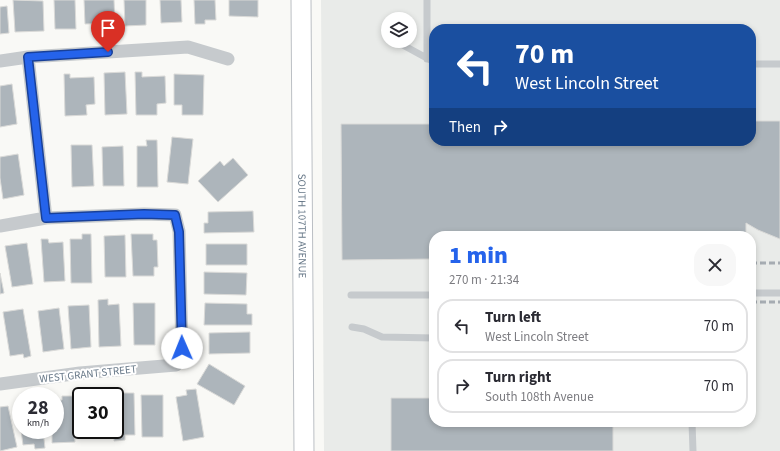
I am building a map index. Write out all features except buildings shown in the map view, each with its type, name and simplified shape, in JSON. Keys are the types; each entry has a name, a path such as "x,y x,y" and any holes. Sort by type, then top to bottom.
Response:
{"main road":[{"name":"SOUTH 107TH AVENUE","path":"300,0 304,451"}],"street":[{"path":"0,61 28,57 188,47 228,59"},
{"path":"0,226 46,218 28,57"},
{"name":"WEST GRANT STREET","path":"0,384 80,373 176,365 182,348 179,232 175,215 144,214 46,218"}],"lane":[{"path":"427,0 429,30"},
{"path":"408,48 429,59"},
{"path":"756,64 780,64"},
{"path":"756,293 780,293"},
{"path":"351,295 429,295"},
{"path":"352,326 364,329 382,337 429,338"},
{"path":"692,427 693,451"}],"shaded area":[{"path":"321,0 780,0 780,451 324,451"}],"railway":[{"path":"756,263 780,263"},
{"path":"756,302 780,302"}],"route":[{"path":"108,52 28,57 46,218 144,214 175,215 179,232 182,348"}]}
